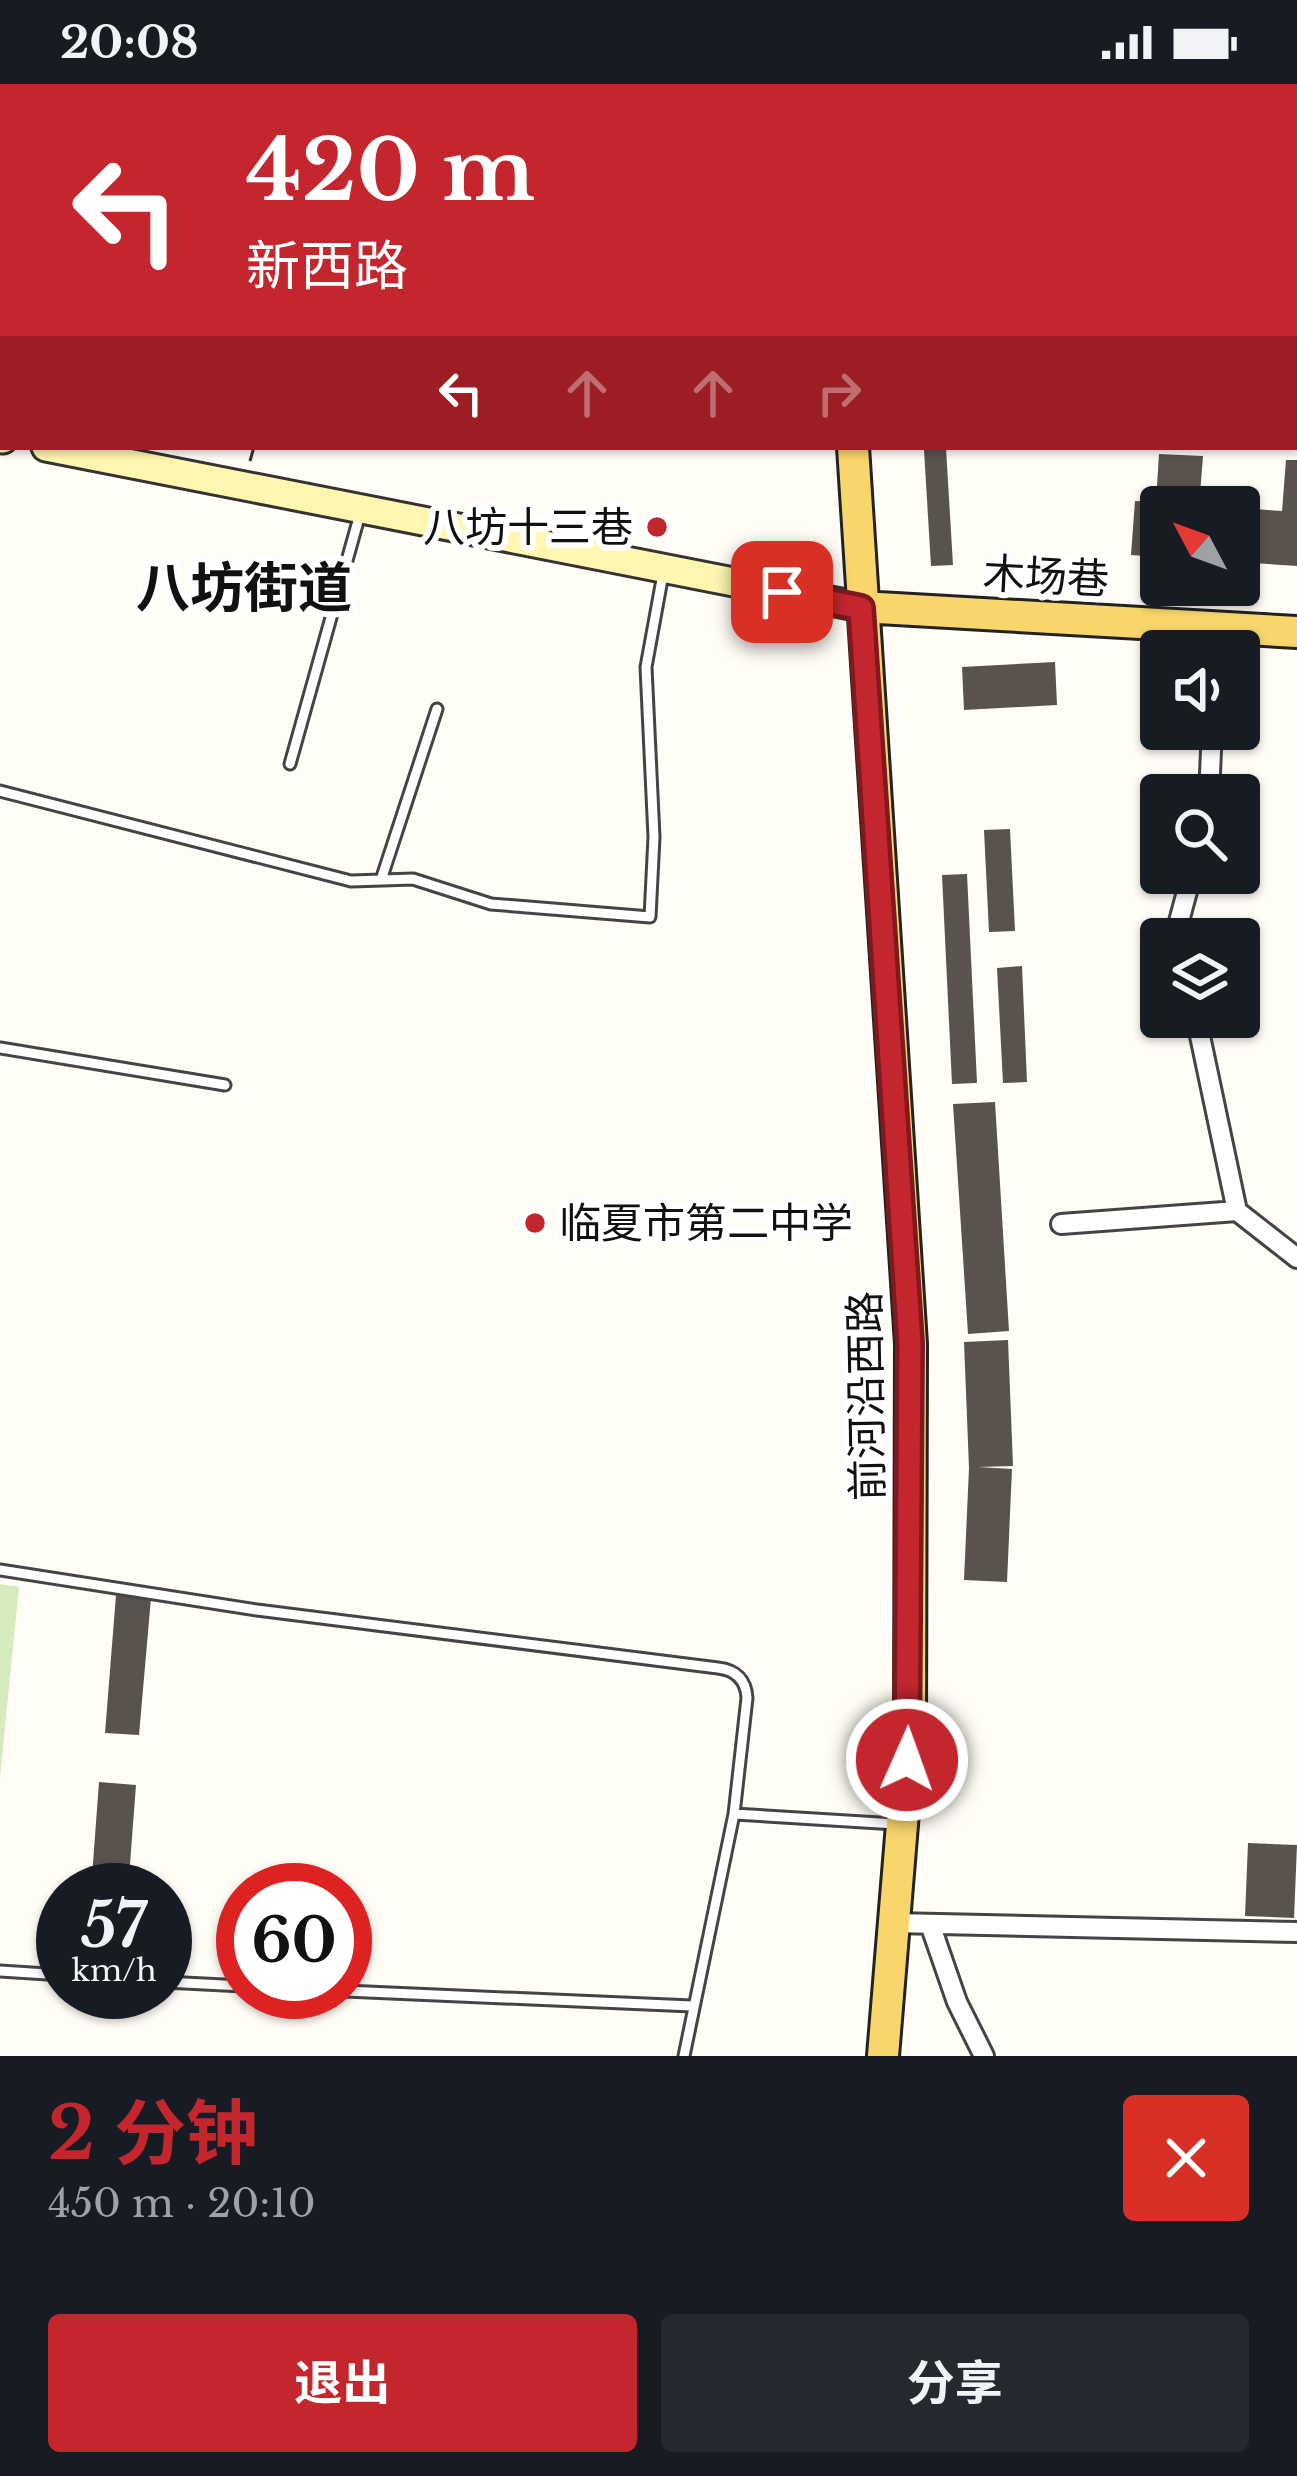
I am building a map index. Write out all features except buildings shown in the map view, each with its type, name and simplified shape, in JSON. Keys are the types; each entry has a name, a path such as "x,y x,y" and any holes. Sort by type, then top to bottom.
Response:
{"main road":[{"path":"61,450 861,608"},
{"name":"前河沿西路","path":"853,450 910,1343 910,1727 883,2056"},
{"name":"木场巷","path":"861,608 1140,633"},
{"name":"木场巷","path":"1260,635 1297,632"}],"street":[{"path":"1200,1038 1237,1210 1297,1258"},
{"path":"1061,1224 1237,1210"},
{"path":"893,1923 1297,1932"},
{"path":"930,1924 957,2002 984,2056"}],"lane":[{"path":"290,764 362,509"},
{"path":"0,790 350,880 413,879 491,904 650,917 653,837 646,668 664,568"},
{"path":"381,880 437,709"},
{"path":"0,1048 225,1085"},
{"path":"0,1570 257,1610 728,1669 742,1680 747,1698 734,1814 685,2056"},
{"path":"734,1814 902,1824"},
{"path":"0,1971 36,1973"},
{"path":"372,1992 692,2006"}],"green space":[{"path":"0,1584 19,1587 0,1777"}],"place":[{"name":"八坊十三巷","path":"657,527"},
{"name":"临夏市第二中学","path":"535,1223"}],"district":[{"name":"八坊街道","path":"244,588"}],"route":[{"path":"782,592 861,608 910,1343 907,1760"}]}
